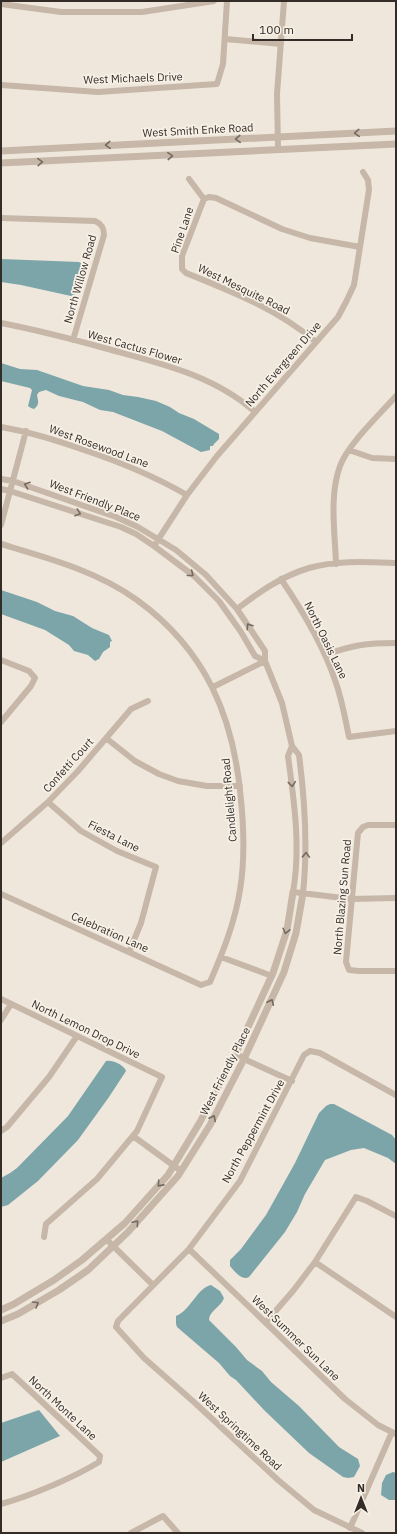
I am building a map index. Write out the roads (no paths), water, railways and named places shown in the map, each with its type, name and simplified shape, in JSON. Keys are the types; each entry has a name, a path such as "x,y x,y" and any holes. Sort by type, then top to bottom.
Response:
{"street":[{"path":"1,4 61,12 142,12 214,1"},
{"path":"227,1 225,39 281,44"},
{"path":"278,149 277,94 284,1"},
{"name":"West Michaels Drive","path":"1,85 98,92 217,84 223,64 225,39"},
{"name":"West Smith Enke Road","path":"1,151 396,131"},
{"path":"1,163 396,144"},
{"name":"North Evergreen Drive","path":"154,546 187,495 217,456 338,317 354,286 369,190 368,180 363,172"},
{"path":"189,179 204,199 209,197 216,198 282,229 310,238 360,247"},
{"name":"Pine Lane","path":"182,269 182,256 204,199"},
{"name":"North Willow Road","path":"1,218 95,220 101,224 104,229 104,235 73,340"},
{"name":"West Mesquite Road","path":"182,269 186,273 255,303 299,327 316,342"},
{"name":"West Cactus Flower","path":"1,323 170,365 218,386 244,402 255,412"},
{"path":"336,564 334,491 340,465 348,450 396,396"},
{"name":"West Rosewood Lane","path":"1,427 26,431 118,462 161,480 187,495"},
{"path":"1,525 26,431"},
{"path":"348,450 372,458 396,459"},
{"name":"West Friendly Place","path":"1,479 13,481 116,517 138,527 176,550 206,575 237,609 265,651 265,661 282,703 292,746 299,755 306,828 306,869 303,894 296,933 284,972 244,1059 210,1125 181,1171 113,1247 88,1270 59,1290 18,1314 1,1321"},
{"name":"West Friendly Place","path":"1,489 121,527 136,534 194,576 229,615 255,656 265,661"},
{"name":"Candlelight Road","path":"1,544 67,564 108,582 137,600 171,628 198,661 212,687 226,718 235,751 244,827 244,862 240,891 233,922 221,957 210,982"},
{"path":"237,609 261,590 281,579 310,568 336,564 396,562"},
{"name":"North Oasis Lane","path":"281,579 300,607 325,656 335,680 349,737 396,731"},
{"path":"325,656 350,646 371,643 396,643"},
{"path":"1,660 29,671 35,678 31,686 1,722"},
{"path":"212,687 265,661"},
{"name":"Confetti Court","path":"1,843 48,802 78,771 132,709 148,701"},
{"path":"106,738 135,762 159,774 178,781 207,786 240,786"},
{"name":"West Friendly Place","path":"1,1310 54,1280 82,1260 125,1223 168,1175 174,1166 200,1122 236,1053 272,976 287,930 297,870 295,815 288,756 292,746"},
{"name":"Fiesta Lane","path":"48,802 81,831 117,851 156,867 141,923 129,952"},
{"name":"North Blazing Sun Road","path":"396,825 363,826 358,833 346,962 349,970 396,971"},
{"path":"293,892 351,899 396,898"},
{"name":"Celebration Lane","path":"1,894 201,985 210,982"},
{"path":"221,957 272,976"},
{"name":"North Lemon Drop Drive","path":"1,999 162,1077 137,1131 133,1136"},
{"path":"1,1020 11,1004"},
{"path":"1,1131 7,1127 49,1077 76,1036"},
{"name":"North Peppermint Drive","path":"116,1327 118,1321 189,1249 240,1181 304,1056 310,1051 320,1053 396,1094"},
{"path":"236,1053 244,1059 292,1081"},
{"path":"44,1237 46,1224 97,1179 133,1136 181,1171"},
{"path":"266,1322 293,1291 315,1262 356,1197 396,1216"},
{"path":"106,1240 153,1285"},
{"name":"West Summer Sun Lane","path":"189,1249 345,1399 378,1425 394,1433"},
{"path":"315,1262 396,1317"},
{"name":"West Springtime Road","path":"116,1327 144,1358 278,1480 314,1510 362,1533"},
{"name":"North Monte Lane","path":"1,1378 12,1374 100,1456 98,1462 76,1474 1,1504"},
{"path":"350,1528 394,1433"},
{"path":"131,1533 163,1516 178,1533"}],"water":[{"path":"1,259 79,262 84,265 84,277 78,292 71,296 1,282"},
{"path":"1,363 20,369 37,370 83,386 109,390 123,395 156,401 194,419 219,434 219,439 213,446 210,446 210,450 201,452 162,431 113,412 100,410 83,402 59,396 46,390 39,392 37,395 37,406 34,409 31,408 28,406 32,390 30,388 1,381"},
{"path":"1,590 37,602 55,611 73,616 92,628 109,635 112,641 110,642 110,647 103,652 99,659 95,661 88,655 74,651 69,645 45,630 1,614"},
{"path":"106,1061 119,1064 126,1071 109,1097 78,1140 38,1181 8,1205 1,1207 1,1178 17,1168 68,1116"},
{"path":"330,1104 334,1104 392,1135 396,1140 396,1164 388,1158 364,1148 351,1150 325,1160 285,1232 249,1277 241,1277 230,1266 230,1260 241,1249 266,1215 295,1163 319,1113"},
{"path":"211,1285 220,1291 224,1298 211,1314 209,1320 247,1360 262,1371 271,1382 299,1406 339,1447 358,1459 360,1466 354,1477 343,1477 309,1453 264,1410 236,1380 230,1376 219,1363 177,1327 176,1316 186,1309 202,1290"},
{"path":"39,1410 60,1436 1,1462 1,1423"},
{"path":"393,1472 396,1473 396,1500 389,1500 381,1495 382,1483 386,1475"}]}
